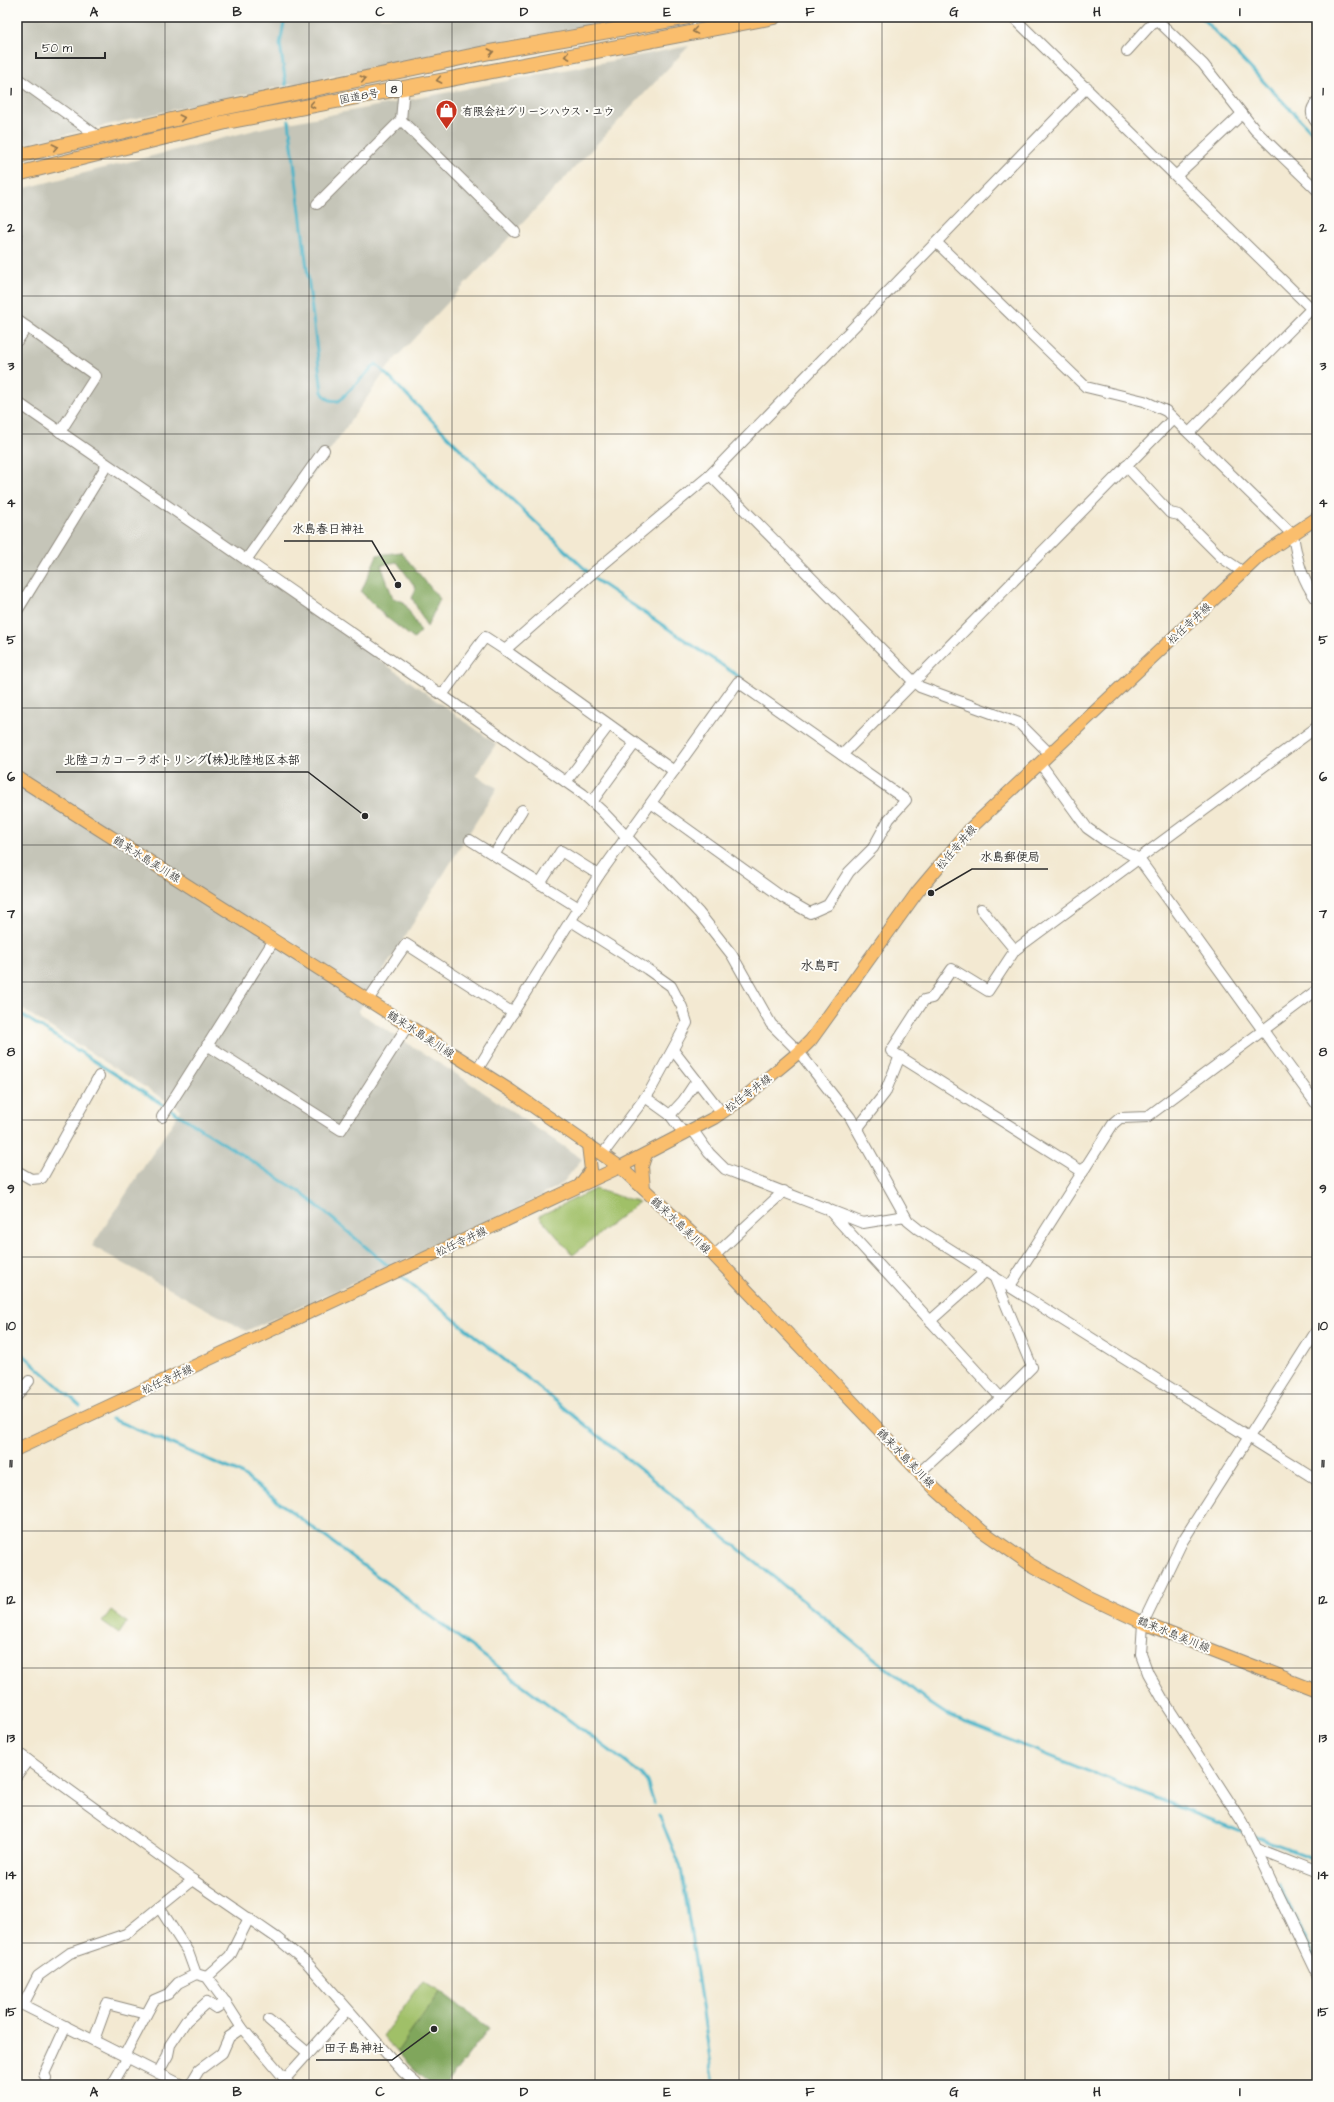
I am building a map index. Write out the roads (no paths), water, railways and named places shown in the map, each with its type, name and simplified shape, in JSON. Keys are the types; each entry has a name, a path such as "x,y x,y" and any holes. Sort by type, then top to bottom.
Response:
{"highway":[{"name":"国道8号","path":"17,156 231,107 490,52 688,17"},
{"name":"国道8号","path":"17,174 226,122 774,17"}],"main road":[{"name":"松任寺井線","path":"17,1449 620,1167 722,1113 751,1093 811,1040 923,885 972,827 1260,556 1317,518"},
{"name":"鶴来水島美川線","path":"17,777 408,1025 620,1167 714,1256 919,1473 982,1531 1028,1563 1084,1595 1143,1623 1317,1691"},
{"path":"580,1186 591,1170 588,1145"},
{"path":"644,1189 642,1166 646,1154"}],"street":[{"path":"1013,17 1315,309 1189,433"},
{"path":"1127,50 1156,18 1203,64 1255,130 1317,190"},
{"path":"17,78 99,137"},
{"path":"317,204 402,120 404,87"},
{"path":"505,650 588,577 710,475 1087,88"},
{"path":"1317,102 1312,108 1311,113 1317,123"},
{"path":"1177,175 1242,114"},
{"path":"402,120 515,232"},
{"path":"937,242 1086,388 1155,404 1166,411 1293,535 1297,561 1307,587 1317,600"},
{"path":"17,320 96,376 60,432"},
{"path":"17,341 26,327"},
{"path":"17,402 442,695 592,802 699,913 739,965 771,1024 799,1052 828,1087 857,1129 908,1221 918,1229 1248,1438 1317,1480"},
{"path":"842,755 913,681 1173,419"},
{"path":"246,560 324,450"},
{"path":"17,611 107,465"},
{"path":"1126,466 1170,514 1179,515 1221,557 1244,572"},
{"path":"710,475 920,687 1019,723 1050,754"},
{"path":"442,695 485,637 674,771"},
{"path":"477,1070 599,875 738,682 906,800 889,819 873,848 850,872 828,905 810,913 782,897 651,803"},
{"path":"566,782 609,724"},
{"path":"1084,1172 891,1051 924,1000 932,998 952,969 988,991 1015,950 1317,727"},
{"path":"592,802 635,743"},
{"path":"1040,762 1087,828 1104,840 1139,859 1317,1105"},
{"path":"494,855 522,810"},
{"path":"470,840 579,908"},
{"path":"540,884 561,852 599,875"},
{"path":"981,909 1015,950"},
{"path":"571,921 647,969 670,986 682,1007 687,1023 645,1097 602,1155"},
{"path":"166,1111 274,940"},
{"path":"368,1000 406,944 513,1013"},
{"path":"1010,1286 1084,1172 1113,1124 1120,1118 1147,1117 1317,990"},
{"path":"207,1045 341,1130 408,1025"},
{"path":"673,1050 722,1113"},
{"path":"857,1129 885,1093 900,1056"},
{"path":"17,1171 31,1179 42,1178 99,1076"},
{"path":"670,1115 683,1101 693,1086 698,1082"},
{"path":"645,1097 670,1115 725,1169 864,1223 905,1216"},
{"path":"714,1256 784,1191"},
{"path":"827,1208 1001,1398"},
{"path":"930,1321 990,1274"},
{"path":"919,1473 1001,1398 1032,1367 990,1274"},
{"path":"1317,1330 1182,1542 1143,1623 1141,1654 1148,1673 1245,1827 1317,1977"},
{"path":"18,1393 29,1381"},
{"path":"17,1752 193,1880 249,1918 308,1964 347,2010 408,2077 418,2085"},
{"path":"17,1775 28,1760"},
{"path":"1254,1846 1317,1873"},
{"path":"182,2085 20,2003 38,1976 70,1953 126,1934 193,1880"},
{"path":"159,1907 188,1952 196,1974"},
{"path":"206,1977 230,1956 249,1918"},
{"path":"112,2085 154,2000 168,1994 178,1983 196,1974 206,1977 226,2002 242,2028 288,2082 308,2053 347,2010"},
{"path":"158,2073 168,2055 170,2045 186,2021 207,2002 216,2008 226,2002"},
{"path":"94,2040 107,2004 146,2014"},
{"path":"269,2020 308,2053"},
{"path":"46,2078 44,2074 66,2026"},
{"path":"190,2085 199,2070 222,2053 229,2037 242,2028"},
{"path":"401,2085 408,2077"}],"waterway":[{"path":"285,17 280,44 286,85"},
{"path":"1201,17 1317,137"},
{"path":"289,121 322,392 327,398 333,401 339,401 376,364 484,473 588,572"},
{"path":"593,578 741,678"},
{"path":"17,1012 302,1193 393,1270"},
{"path":"398,1274 931,1704 949,1716 1244,1833"},
{"path":"17,1349 80,1406"},
{"path":"112,1419 238,1472 248,1479 641,1774 647,1782 654,1803"},
{"path":"659,1815 681,1868 714,2085"},
{"path":"1253,1836 1317,1860"},
{"path":"1278,1882 1317,1965"}],"place":[{"name":"有限会社グリーンハウス・ユウ","path":"447,130"},
{"name":"水島春日神社","path":"398,585"},
{"name":"北陸コカコーラボトリング(株)北陸地区本部","path":"365,816"},
{"name":"水島郵便局","path":"931,893"},
{"name":"田子島神社","path":"434,2029"}],"district":[{"name":"水島町","path":"820,965"}]}
